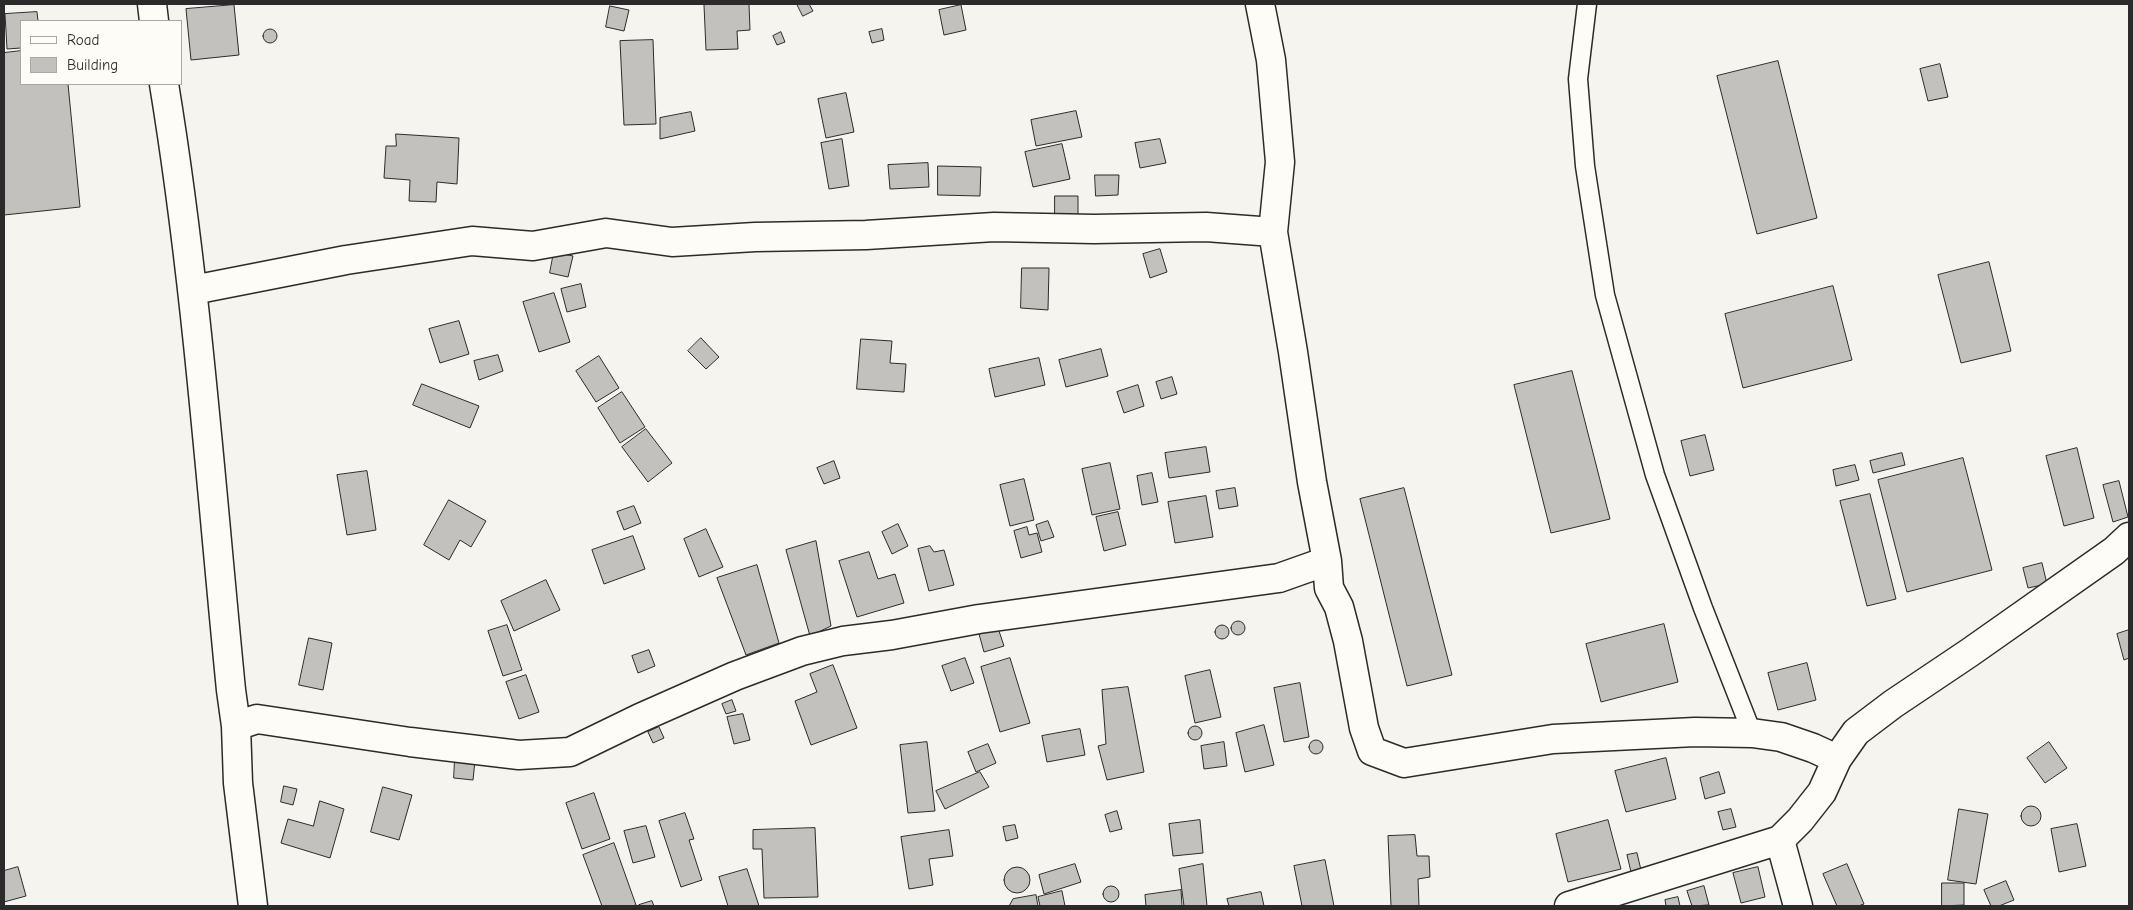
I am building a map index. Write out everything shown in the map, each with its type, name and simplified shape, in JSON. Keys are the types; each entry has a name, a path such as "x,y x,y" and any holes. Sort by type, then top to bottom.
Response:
{"street":[{"path":"152,4 154,20"},
{"path":"1260,4 1270,60 1280,162 1273,232 1312,482 1327,561 1329,588 1339,607 1348,641 1364,728 1372,751 1404,763 1553,739 1695,732 1752,733 1781,737 1837,759"},
{"path":"164,85 178,171 193,290 236,726 238,783 253,906"},
{"path":"193,290 346,260 472,241 533,246 606,233 672,242 755,237 866,235 994,227 1094,229 1206,227 1273,232"},
{"path":"1570,906 1780,840 1800,820 1822,792 1837,759 1856,732 1893,704 1969,653 2114,550 2129,537"},
{"path":"236,726 257,719 410,742 519,755 570,752 640,718 736,676 802,651 844,640 892,635 979,619 1279,578 1327,561"},
{"path":"1780,840 1798,906"}],"lane":[{"path":"1587,4 1578,79 1585,166 1606,294 1655,475 1702,608 1752,733"}],"building":[{"path":"749,4 750,30 737,31 738,49 706,50 704,5"},
{"path":"797,4 809,4 813,11 803,16"},
{"path":"234,5 239,55 191,60 186,9"},
{"path":"961,5 966,30 944,35 939,10"},
{"path":"610,6 629,10 624,31 606,27"},
{"path":"37,12 38,20 20,20 20,48 7,49 5,14"},
{"path":"270,29 275,31 277,36 275,41 270,43 265,41 263,36 265,31"},
{"path":"882,29 884,40 872,43 869,32"},
{"path":"781,32 785,42 777,45 773,36"},
{"path":"653,40 656,124 624,125 620,41"},
{"path":"20,51 20,85 68,85 80,207 4,215 4,53"},
{"path":"1778,61 1817,218 1757,234 1717,76"},
{"path":"1940,64 1948,97 1928,101 1920,69"},
{"path":"846,93 854,132 826,138 818,99"},
{"path":"1076,111 1082,137 1036,146 1031,120"},
{"path":"691,112 695,131 660,139 660,118"},
{"path":"396,134 459,138 457,184 437,182 436,202 409,201 410,180 384,178 386,146 396,146"},
{"path":"842,139 849,186 829,189 821,143"},
{"path":"1160,139 1166,163 1140,168 1135,143"},
{"path":"1062,144 1070,179 1033,187 1025,152"},
{"path":"928,163 929,187 890,189 888,165"},
{"path":"938,166 981,167 980,196 938,195"},
{"path":"1095,175 1119,175 1118,195 1096,196"},
{"path":"1055,196 1078,196 1078,217 1055,217"},
{"path":"1160,249 1167,272 1150,278 1143,254"},
{"path":"554,252 573,256 568,277 550,273"},
{"path":"1989,262 2011,351 1961,363 1938,275"},
{"path":"1022,268 1049,268 1048,310 1021,308"},
{"path":"581,284 586,307 567,312 561,289"},
{"path":"1833,286 1852,360 1743,388 1725,314"},
{"path":"554,293 570,342 539,352 523,302"},
{"path":"459,321 469,354 440,363 429,329"},
{"path":"701,338 719,357 706,369 688,351"},
{"path":"861,339 892,341 890,363 906,364 904,392 857,389"},
{"path":"1101,349 1108,376 1066,387 1059,360"},
{"path":"498,355 503,371 479,380 474,361"},
{"path":"599,356 619,388 596,402 576,371"},
{"path":"1039,358 1045,385 995,397 989,369"},
{"path":"1572,371 1610,519 1551,533 1514,385"},
{"path":"1172,377 1177,394 1161,399 1156,382"},
{"path":"422,384 479,406 470,428 413,405"},
{"path":"1138,385 1144,406 1124,413 1117,392"},
{"path":"622,392 645,427 620,443 598,408"},
{"path":"646,429 672,463 648,482 622,447"},
{"path":"1705,435 1714,470 1690,476 1681,441"},
{"path":"1206,447 1210,472 1169,478 1165,453"},
{"path":"2077,448 2094,518 2064,526 2046,456"},
{"path":"1902,453 1905,465 1873,473 1870,461"},
{"path":"1963,458 1992,570 1907,592 1878,480"},
{"path":"834,461 840,478 824,484 817,468"},
{"path":"1110,463 1120,509 1092,515 1082,469"},
{"path":"1855,465 1859,480 1836,486 1833,470"},
{"path":"367,471 376,530 347,535 337,475"},
{"path":"1152,473 1158,502 1142,505 1137,476"},
{"path":"1024,479 1034,520 1010,526 1000,485"},
{"path":"2119,481 2128,517 2113,522 2103,485"},
{"path":"1235,488 1238,506 1219,509 1216,491"},
{"path":"1404,488 1452,675 1407,686 1360,499"},
{"path":"1870,494 1896,599 1867,606 1840,501"},
{"path":"1206,496 1213,537 1175,543 1168,502"},
{"path":"449,500 486,521 471,547 460,540 449,560 424,545"},
{"path":"634,506 641,523 624,530 617,512"},
{"path":"1118,512 1126,545 1104,551 1096,517"},
{"path":"1048,521 1054,537 1041,541 1036,525"},
{"path":"898,524 908,546 892,554 882,532"},
{"path":"1027,527 1029,535 1037,533 1042,552 1021,558 1014,531"},
{"path":"706,529 723,567 699,577 684,539"},
{"path":"633,536 645,569 604,584 592,550"},
{"path":"816,541 831,626 810,636 786,550"},
{"path":"930,546 934,552 944,550 954,585 929,591 918,549"},
{"path":"869,552 878,579 895,574 904,603 857,617 839,561"},
{"path":"2042,563 2047,584 2028,588 2023,568"},
{"path":"757,565 779,643 746,655 717,578"},
{"path":"546,580 560,610 514,631 501,601"},
{"path":"1238,621 1243,623 1245,628 1243,633 1238,635 1233,633 1231,628 1233,623"},
{"path":"1664,624 1678,682 1601,702 1586,644"},
{"path":"507,625 522,670 503,676 488,631"},
{"path":"1222,625 1227,627 1229,632 1227,637 1222,639 1217,637 1215,632 1217,627"},
{"path":"998,628 1004,646 984,652 979,634"},
{"path":"2129,630 2129,658 2124,660 2117,634"},
{"path":"309,638 332,643 323,690 299,685"},
{"path":"649,650 655,666 638,673 632,656"},
{"path":"965,658 974,683 951,691 942,666"},
{"path":"1010,658 1030,723 1000,732 981,667"},
{"path":"1807,663 1816,700 1778,710 1768,673"},
{"path":"833,665 857,728 811,745 795,701 817,692 810,674"},
{"path":"1210,670 1221,717 1195,723 1185,676"},
{"path":"526,675 539,712 519,719 506,682"},
{"path":"1300,683 1309,737 1284,742 1274,688"},
{"path":"1128,687 1144,772 1107,780 1098,746 1106,744 1102,690"},
{"path":"732,700 736,711 726,714 722,704"},
{"path":"743,714 750,740 734,744 727,717"},
{"path":"1264,725 1274,765 1245,772 1236,733"},
{"path":"1195,726 1200,728 1202,733 1200,738 1195,740 1190,738 1188,733 1190,728"},
{"path":"659,727 664,738 653,743 648,732"},
{"path":"1080,729 1085,755 1047,762 1042,736"},
{"path":"1316,740 1321,742 1323,747 1321,752 1316,754 1311,752 1309,747 1311,742"},
{"path":"927,742 935,811 908,813 900,745"},
{"path":"1224,742 1227,766 1204,769 1201,746"},
{"path":"2049,742 2067,768 2045,783 2027,758"},
{"path":"988,744 996,763 976,772 968,752"},
{"path":"1666,758 1676,799 1626,812 1615,771"},
{"path":"455,759 475,761 473,780 454,778"},
{"path":"980,772 989,787 945,809 936,791"},
{"path":"1719,772 1725,793 1705,799 1700,778"},
{"path":"284,786 297,789 293,805 281,802"},
{"path":"383,787 412,795 399,840 371,832"},
{"path":"594,793 610,839 582,849 566,803"},
{"path":"320,801 344,809 330,858 281,843 288,819 313,826"},
{"path":"2031,806 2038,809 2041,816 2038,823 2031,826 2024,823 2021,816 2024,809"},
{"path":"1731,809 1736,827 1723,830 1718,812"},
{"path":"1959,809 1988,814 1976,884 1948,880"},
{"path":"1117,811 1122,829 1110,832 1105,815"},
{"path":"685,813 694,839 689,840 702,880 681,887 659,821"},
{"path":"1200,820 1203,853 1173,856 1169,824"},
{"path":"1608,820 1621,869 1568,882 1556,834"},
{"path":"2077,824 2086,866 2059,872 2051,829"},
{"path":"1015,825 1018,838 1006,841 1003,827"},
{"path":"646,826 655,857 633,863 624,831"},
{"path":"815,828 818,897 764,898 762,849 753,849 753,830"},
{"path":"949,830 953,856 929,859 933,885 909,889 901,837"},
{"path":"1415,835 1417,856 1429,856 1430,877 1418,879 1419,906 1391,906 1388,836"},
{"path":"614,843 636,905 602,906 583,855"},
{"path":"1637,853 1641,870 1631,872 1627,855"},
{"path":"1325,860 1334,906 1302,906 1294,866"},
{"path":"1075,864 1081,882 1044,894 1039,875"},
{"path":"1203,864 1207,906 1184,906 1179,869"},
{"path":"1847,864 1864,904 1858,906 1837,906 1823,874"},
{"path":"18,867 26,896 4,902 4,871"},
{"path":"1017,867 1026,871 1030,880 1026,889 1017,893 1008,889 1004,880 1008,871"},
{"path":"1758,867 1765,897 1741,903 1733,873"},
{"path":"747,869 759,906 728,906 719,877"},
{"path":"2006,881 2014,900 1999,906 1991,906 1984,890"},
{"path":"1942,883 1964,883 1964,905 1942,906"},
{"path":"1108,886 1114,886 1119,891 1117,900 1108,902 1103,897 1103,891"},
{"path":"1704,886 1709,905 1692,906 1687,891"},
{"path":"1181,890 1182,906 1146,906 1145,895"},
{"path":"1062,891 1065,906 1040,906 1038,897"},
{"path":"1261,892 1264,906 1229,906 1227,899"},
{"path":"1036,895 1038,906 1009,906 1013,899"},
{"path":"1678,897 1680,906 1666,906 1665,900"},
{"path":"652,901 654,906 639,905"}]}
